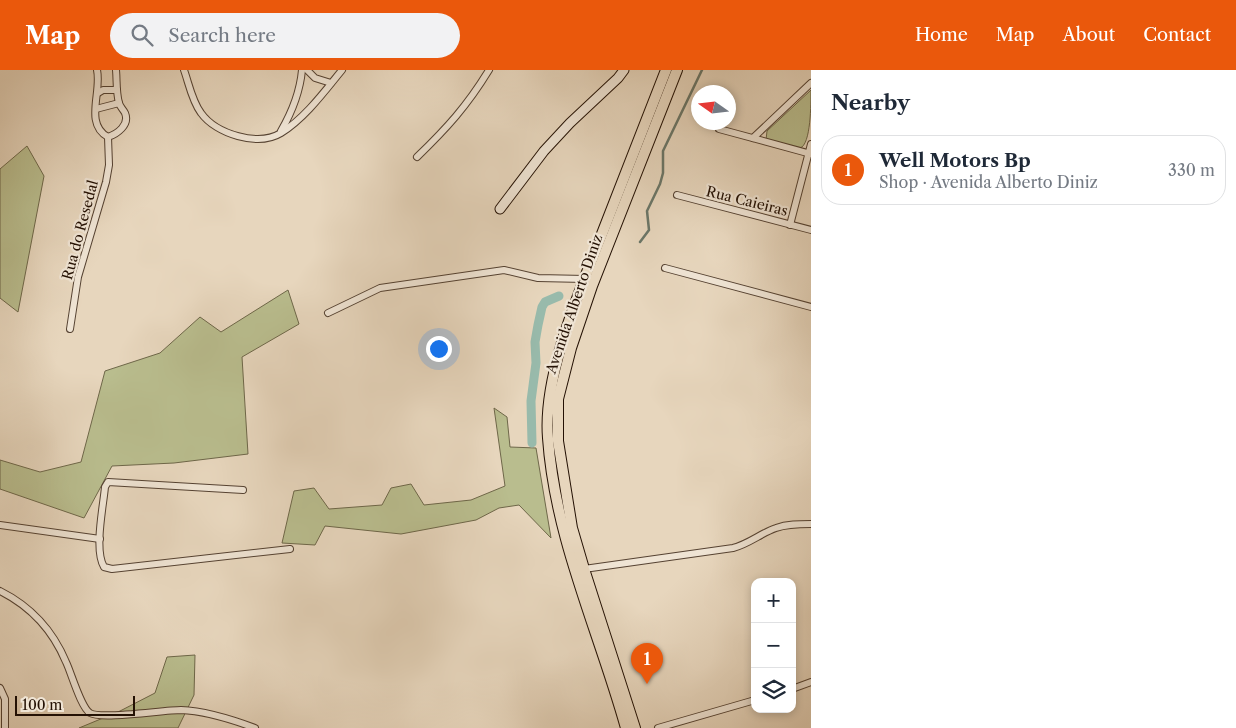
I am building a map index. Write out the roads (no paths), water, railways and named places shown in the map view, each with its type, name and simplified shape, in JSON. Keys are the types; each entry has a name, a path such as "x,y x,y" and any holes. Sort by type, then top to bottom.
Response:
{"main road":[{"name":"Avenida Alberto Diniz","path":"626,728 616,692 567,548 556,497 547,436 549,395 554,372 584,279 666,70"},
{"name":"Avenida Alberto Diniz","path":"635,728 572,528 558,441 558,399 570,348 592,286 677,70"}],"street":[{"path":"97,70 96,123 99,130 108,138 118,134 126,121 125,113 120,106 116,70"},
{"path":"184,70 200,112 210,123 229,133 263,139 279,134 295,122 342,70"},
{"path":"279,134 294,104 301,84 302,70"},
{"path":"307,70 315,78 331,83"},
{"path":"417,157 456,118 471,99 489,70"},
{"path":"500,209 544,151 624,70"},
{"path":"753,138 811,83"},
{"path":"98,92 117,90"},
{"path":"96,112 120,106"},
{"path":"723,130 810,153"},
{"name":"Rua do Resedal","path":"70,329 78,278 106,182 109,165 108,138"},
{"path":"790,224 811,144"},
{"name":"Rua Caieiras","path":"677,195 811,230"},
{"path":"664,268 811,307"},
{"name":"Avenida Alberto Diniz","path":"328,313 380,288 504,270 538,278 584,279"},
{"path":"243,490 108,482 105,487 100,539 100,559 102,565 112,570 290,549"},
{"path":"584,569 733,548 741,546 774,528 811,524"},
{"path":"0,525 100,539"},
{"path":"0,591 42,621 66,660 88,712 98,715 165,710 201,712 255,728"},
{"path":"796,688 811,682"},
{"path":"0,688 5,699 5,728"},
{"path":"658,728 751,701"}],"waterway":[{"path":"640,242 649,230 647,211 660,184 663,173 663,151 702,70"},
{"path":"532,443 531,401 538,325 545,302 559,296"}],"place":[{"name":"Well Motors Bp","path":"647,684"}]}
